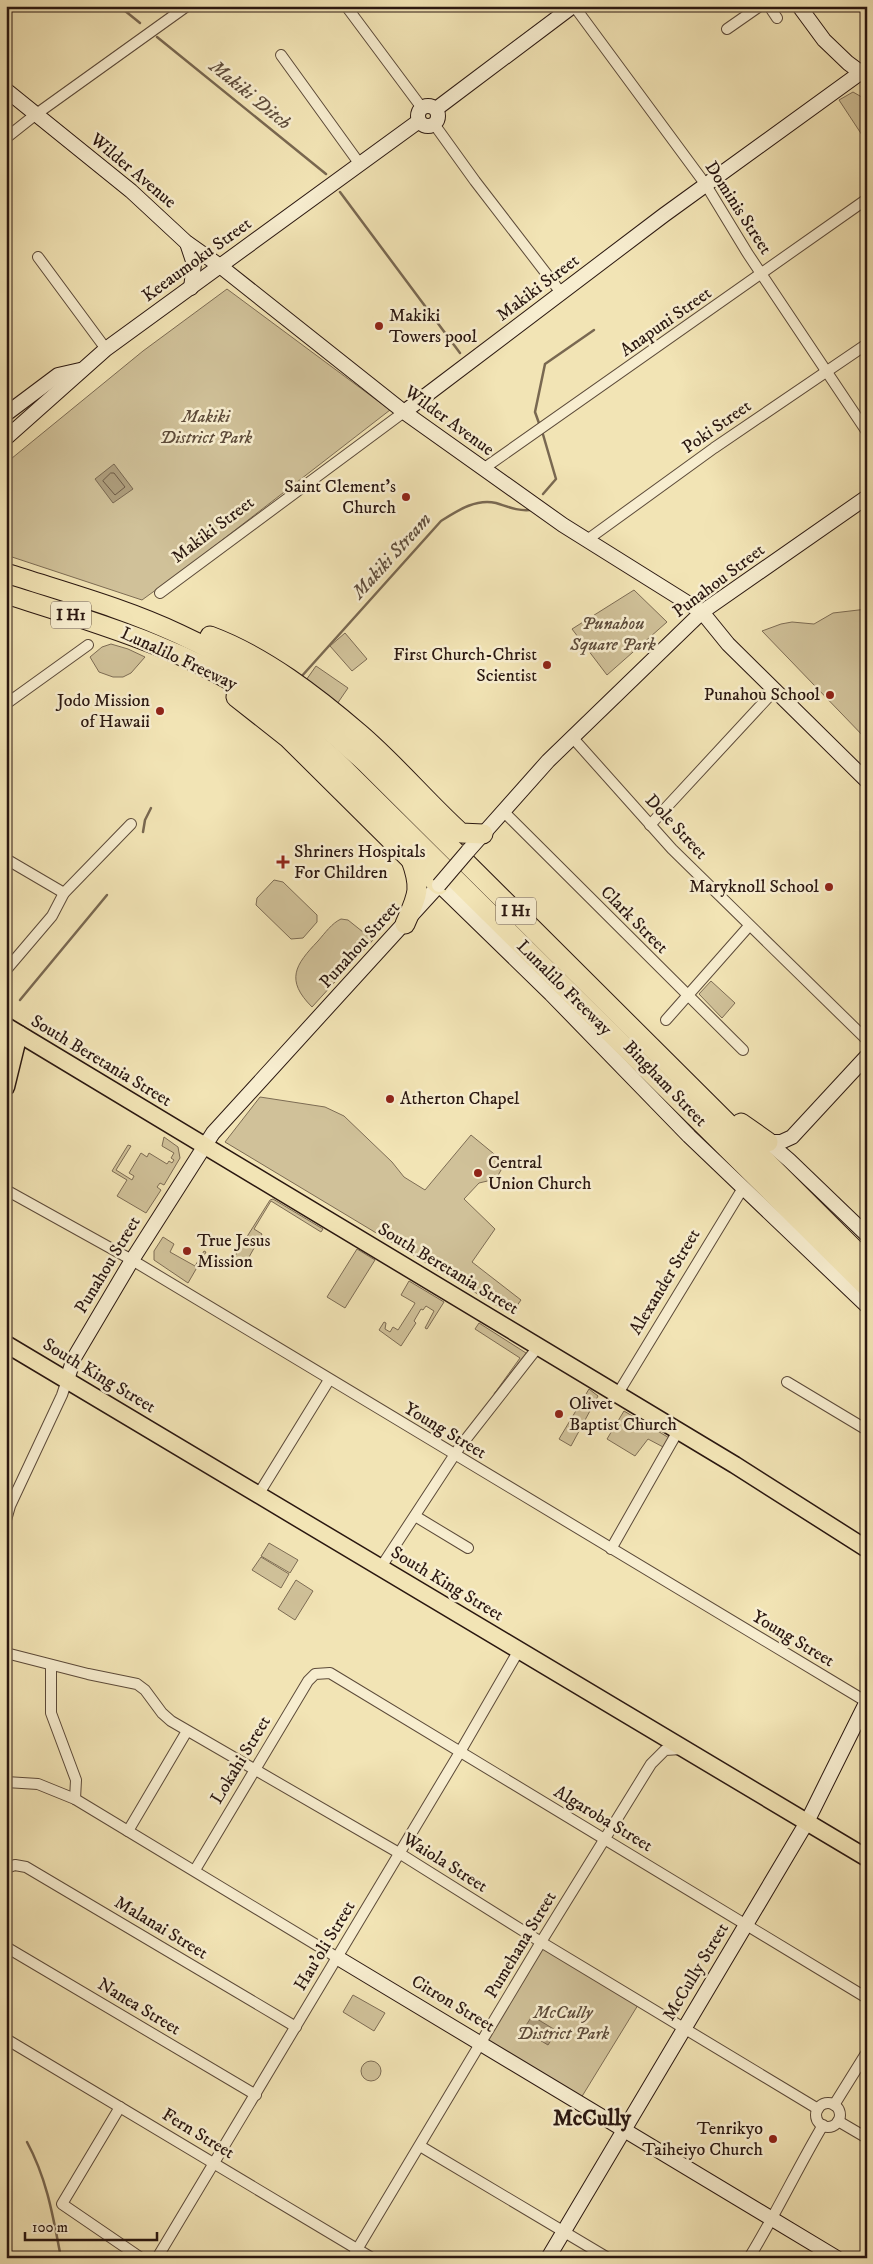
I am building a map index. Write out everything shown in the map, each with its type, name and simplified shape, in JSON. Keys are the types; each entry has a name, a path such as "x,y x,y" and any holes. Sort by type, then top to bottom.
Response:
{"highway":[{"name":"Lunalilo Freeway","path":"6,573 125,613 177,633 227,658 274,687 319,721 373,770 867,1262"},
{"name":"Lunalilo Freeway","path":"6,594 137,637 220,675 291,720 335,760 867,1287"},
{"path":"125,613 190,628 249,654 292,682 360,734 462,833 483,834"},
{"path":"137,637 246,704 288,738 411,860 439,885"},
{"path":"405,924 416,898 418,879 411,860"},
{"path":"678,1073 768,1142"}],"main road":[{"name":"Keeaumoku Street","path":"6,438 80,370 106,349 191,288 426,112 573,6"},
{"path":"799,6 824,40 848,63 865,72"},
{"name":"Makiki Street","path":"404,412 650,226 865,72"},
{"name":"Wilder Avenue","path":"6,90 132,191 186,242 220,266 404,412 587,540 702,612 728,644 867,782"},
{"path":"426,112 425,126 434,124"},
{"path":"186,242 194,264 191,288"},
{"path":"23,422 9,412 58,375 80,370"},
{"name":"Punahou Street","path":"67,1380 74,1358 132,1260 213,1132 405,924 483,834 572,737 702,612 867,497"},
{"name":"Bingham Street","path":"439,885 522,964 689,1136 867,1306"},
{"path":"6,1087 13,1030"},
{"name":"South Beretania Street","path":"13,1030 678,1431 867,1549"},
{"path":"768,1142 781,1142 792,1137 867,1056"},
{"path":"789,1160 792,1137"},
{"path":"768,1142 867,1235"},
{"name":"South King Street","path":"6,1344 867,1858"},
{"name":"McCully Street","path":"548,2258 807,1822 867,1702"},
{"name":"Citron Street","path":"338,1958 837,2258"}],"street":[{"path":"6,138 35,114 187,6"},
{"path":"346,6 426,112"},
{"name":"Dominis Street","path":"573,6 706,185 762,275 867,432"},
{"path":"727,29 760,6"},
{"path":"769,6 778,18"},
{"path":"281,55 359,163"},
{"path":"434,124 475,182 562,294"},
{"name":"Anapuni Street","path":"483,469 762,275 867,199"},
{"path":"38,257 106,349"},
{"name":"Poki Street","path":"587,540 714,448 867,344"},
{"name":"Makiki Street","path":"160,593 404,412"},
{"path":"6,704 88,645"},
{"path":"650,825 775,690"},
{"name":"Dole Street","path":"572,737 650,825 749,926 867,1040"},
{"name":"Clark Street","path":"504,812 743,1050"},
{"path":"6,970 52,916 64,893 132,824"},
{"path":"6,859 64,893"},
{"path":"666,1020 749,926"},
{"name":"Alexander Street","path":"617,1395 744,1188"},
{"name":"Young Street","path":"6,1190 132,1260 454,1456 867,1702"},
{"path":"381,1567 454,1456 538,1347"},
{"name":"Punahou Street","path":"6,1520 10,1506 62,1395 67,1380"},
{"path":"258,1494 329,1380"},
{"path":"787,1382 867,1430"},
{"path":"611,1549 678,1431"},
{"path":"415,1516 468,1548"},
{"name":"Hau'oli Street","path":"158,2258 338,1958 519,1650"},
{"name":"Waiola Street","path":"6,1653 137,1684 145,1690 166,1718 400,1853 541,1942 818,2109"},
{"path":"51,1665 51,1712 76,1780 75,1798"},
{"name":"Algaroba Street","path":"322,1672 336,1676 867,1998"},
{"name":"Lokahi Street","path":"195,1870 308,1681 322,1672"},
{"path":"128,1831 187,1731"},
{"name":"Pumehana Street","path":"355,2254 541,1942 657,1756 669,1749 686,1750"},
{"name":"Citron Street","path":"6,1782 38,1784 75,1798 338,1958"},
{"name":"Malanai Street","path":"7,1868 15,1864 26,1867 296,2027"},
{"name":"Nanea Street","path":"6,1948 256,2095"},
{"name":"Fern Street","path":"6,2039 215,2163 355,2254 372,2258"},
{"path":"834,2105 867,2052"},
{"path":"824,2104 834,2105 839,2110 838,2121 833,2126 823,2125 817,2116 818,2109 824,2104"},
{"path":"120,2107 62,2204 141,2258"},
{"path":"838,2121 867,2138"},
{"path":"749,2258 772,2220 789,2183 823,2125"},
{"path":"420,2146 608,2258"}],"green space":[{"path":"853,92 867,100 867,132 862,135 839,100"},
{"name":"Makiki District Park","path":"227,289 390,410 142,600 6,555 6,463 143,351"},
{"name":"Punahou Square Park","path":"634,590 667,622 607,675 572,629"},
{"path":"867,609 867,740 762,631 792,622 814,624 833,613"},
{"path":"345,633 367,659 352,671 330,646"},
{"path":"111,644 145,657 131,673 123,677 113,677 99,672 90,657 102,647"},
{"path":"316,666 348,688 337,704 304,683"},
{"path":"274,880 283,882 317,915 317,922 303,938 291,939 256,905 257,898"},
{"path":"341,919 348,920 373,940 312,1007 298,989 296,973 299,965 310,950"},
{"path":"711,981 735,1003 722,1018 699,994"},
{"path":"260,1097 325,1107 344,1116 392,1162 404,1177 425,1190 471,1135 505,1163 496,1179 479,1183 464,1199 495,1229 472,1262 521,1300 511,1314 225,1142"},
{"path":"164,1137 178,1147 180,1158 164,1185 160,1183 157,1187 161,1190 146,1213 117,1196 127,1180 112,1171 128,1145 131,1146 116,1170 132,1180 134,1176 129,1173 141,1153 147,1157 149,1153 167,1164 169,1161 172,1163 174,1160 171,1158 174,1153 162,1146"},
{"path":"273,1199 323,1229 321,1232 271,1201 254,1229 262,1234 244,1266 233,1259 270,1200"},
{"path":"163,1237 174,1244 170,1252 195,1266 204,1251 206,1252 188,1283 154,1260 154,1251"},
{"path":"357,1249 375,1260 345,1308 327,1297"},
{"path":"409,1281 444,1302 427,1329 425,1328 434,1311 426,1306 423,1310 421,1309 414,1321 416,1323 401,1346 379,1330 384,1322 386,1323 385,1329 390,1332 393,1327 398,1330 414,1305 415,1303 401,1295"},
{"path":"479,1323 526,1353 494,1394 520,1358 475,1329"},
{"path":"589,1389 598,1396 571,1446 559,1439"},
{"path":"624,1411 671,1439 665,1448 648,1439 635,1456 607,1439"},
{"path":"269,1543 298,1560 290,1573 261,1556"},
{"path":"261,1557 289,1574 281,1588 252,1570"},
{"path":"296,1580 313,1591 295,1620 278,1609"},
{"name":"McCully District Park","path":"541,1947 638,2005 581,2098 485,2043"},
{"path":"353,1995 385,2013 374,2031 343,2012"},
{"path":"367,2061 375,2061 381,2067 381,2075 375,2081 367,2081 361,2075 361,2067"}],"water":[{"path":"114,464 133,489 113,503 95,479"},
{"path":"532,2016 557,2031 548,2045 523,2030"}],"waterway":[{"name":"Makiki Ditch","path":"119,6 140,23"},
{"name":"Makiki Ditch","path":"157,37 326,174"},
{"name":"Makiki Ditch","path":"340,192 460,353"},
{"name":"Makiki Stream","path":"540,426 535,412 545,364 594,330"},
{"name":"Makiki Stream","path":"542,431 556,479 543,494"},
{"name":"Makiki Stream","path":"301,677 441,521 467,506 481,502 530,510"},
{"name":"Makiki Stream","path":"143,832 145,820 151,808"},
{"name":"Makiki Stream","path":"20,1000 107,895"},
{"name":"Makiki Stream","path":"27,2142 40,2170 52,2213 61,2258"}],"place":[{"name":"Makiki Towers pool","path":"379,326"},
{"name":"Saint Clement's Church","path":"406,497"},
{"name":"First Church-Christ Scientist","path":"547,665"},
{"name":"Punahou School","path":"830,695"},
{"name":"Jodo Mission of Hawaii","path":"160,711"},
{"name":"Shriners Hospitals For Children","path":"283,862"},
{"name":"Maryknoll School","path":"829,887"},
{"name":"Atherton Chapel","path":"390,1099"},
{"name":"Central Union Church","path":"478,1173"},
{"name":"True Jesus Mission","path":"187,1251"},
{"name":"Olivet Baptist Church","path":"559,1414"},
{"name":"Tenrikyo Taiheiyo Church","path":"773,2139"}],"district":[{"name":"McCully","path":"592,2118"}]}
